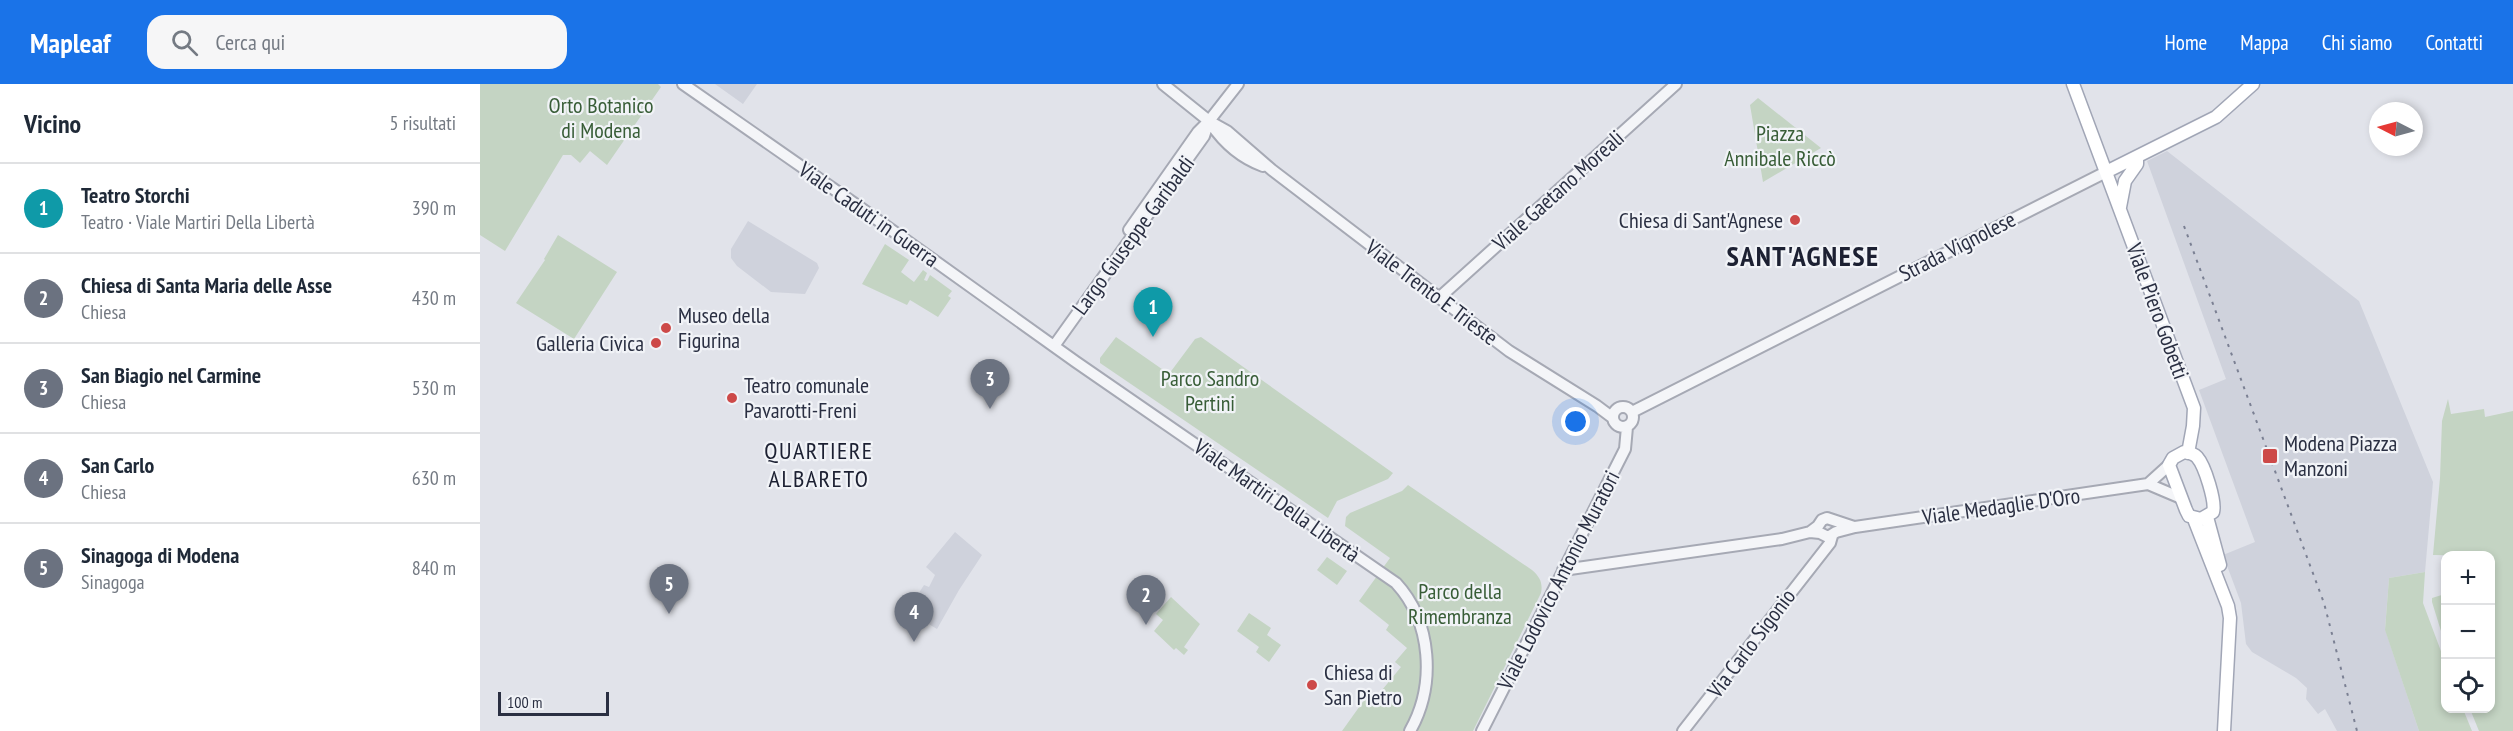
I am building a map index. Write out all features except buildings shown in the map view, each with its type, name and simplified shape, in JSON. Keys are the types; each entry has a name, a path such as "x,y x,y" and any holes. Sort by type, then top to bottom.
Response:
{"main road":[{"name":"Viale Piero Gobetti","path":"2073,84 2194,408 2188,453"},
{"name":"Strada Vignolese","path":"2106,172 2216,117 2253,84"},
{"path":"2120,208 2125,182 2137,164 2137,157"},
{"path":"2188,453 2199,461 2213,498 2213,512 2201,518 2189,516 2169,465 2176,455 2188,453"},
{"path":"2201,518 2230,618 2224,731"},
{"path":"2201,518 2233,601 2236,617 2232,731"}],"street":[{"name":"Viale Caduti in Guerra","path":"683,84 1054,346"},
{"name":"Viale Trento E Trieste","path":"1163,84 1209,121 1227,131 1272,170 1509,351 1598,406 1613,418"},
{"path":"1108,259 1198,132 1238,84"},
{"name":"Viale Gaetano Moreali","path":"1440,297 1676,84"},
{"name":"Largo Giuseppe Garibaldi","path":"1054,346 1201,140 1209,121"},
{"name":"Strada Vignolese","path":"1632,412 2106,172"},
{"name":"Viale Martiri Della Libertà","path":"1054,346 1387,575 1408,597 1419,625 1428,659 1423,699 1410,731"},
{"name":"Viale Trento E Trieste","path":"1598,406 1619,408"},
{"path":"1627,427 1618,426 1613,418 1614,412 1619,408 1628,408 1632,412"},
{"name":"Viale Lodovico Antonio Muratori","path":"1482,731 1625,449 1627,427 1633,421 1632,412"},
{"path":"2169,465 2148,484 2181,498"},
{"name":"Viale Medaglie D'Oro","path":"1563,570 2148,484"},
{"name":"Via Carlo Sigonio","path":"1683,731 1819,555 1825,531"}],"shaded area":[{"path":"715,84 757,84 743,104"},
{"path":"2167,151 2359,301 2433,482 2425,572 2389,578 2385,629 2419,731 2337,731 2325,709 2318,714 2306,699 2307,688 2296,678 2252,652 2246,644 2241,603 2223,555 2255,542 2199,390 2226,379 2147,161"},
{"path":"748,221 817,263 819,268 805,294 771,292 737,266 731,258 731,249"},
{"path":"955,532 982,555 937,629 917,617 916,609 906,603 908,599 913,602 924,585 929,587 935,575 926,567"}],"green space":[{"name":"Orto Botanico di Modena","path":"480,84 658,84 661,87 607,165 590,151 580,163 571,155 563,155 505,251 480,235"},
{"name":"Piazza Annibale Riccò","path":"1758,98 1821,148 1763,182 1750,105"},
{"path":"558,235 617,272 574,339 516,303 545,260"},
{"path":"885,244 909,260 901,272 914,282 923,270 927,273 924,280 927,281 930,275 952,291 948,296 951,298 938,317 910,300 907,305 862,284"},
{"name":"Parco Sandro Pertini","path":"1116,337 1169,374 1195,339 1201,337 1393,473 1388,479 1337,501 1328,518 1100,363 1100,358"},
{"path":"2448,399 2451,414 2484,409 2485,417 2513,411 2513,731 2479,731 2472,713 2495,713 2495,551 2441,551 2441,555 2433,555 2440,478 2442,421"},
{"name":"Parco della Rimembranza","path":"1408,485 1532,570 1540,580 1541,593 1473,731 1342,731 1367,696 1373,701 1401,667 1395,662 1407,648 1386,630 1389,625 1359,601 1390,558 1345,526 1346,517 1350,513 1402,491"},
{"path":"1327,557 1347,571 1337,585 1317,570"},
{"path":"2425,572 2423,603 2441,651 2441,713 2465,713 2472,731 2419,731 2385,630 2389,578"},
{"path":"2441,595 2441,631 2432,602 2432,598"},
{"path":"1171,597 1200,624 1184,647 1188,650 1184,655 1176,648 1174,650 1154,631 1163,620 1156,614"},
{"path":"1249,613 1271,628 1267,635 1281,645 1269,662 1256,652 1259,647 1237,631"}],"railway":[{"path":"2184,226 2324,603 2357,731"}],"place":[{"name":"Chiesa di Sant'Agnese","path":"1795,220"},
{"name":"Museo della Figurina","path":"666,328"},
{"name":"Teatro Storchi","path":"1153,337"},
{"name":"Galleria Civica","path":"656,343"},
{"name":"Teatro comunale Pavarotti-Freni","path":"732,398"},
{"name":"San Biagio nel Carmine","path":"990,409"},
{"name":"Modena Piazza Manzoni","path":"2270,456"},
{"name":"Sinagoga di Modena","path":"669,614"},
{"name":"Chiesa di Santa Maria delle Asse","path":"1146,625"},
{"name":"San Carlo","path":"914,642"},
{"name":"Chiesa di San Pietro","path":"1312,685"}],"district":[{"name":"SANT'AGNESE","path":"1803,256"},
{"name":"QUARTIERE ALBARETO","path":"819,465"}]}
